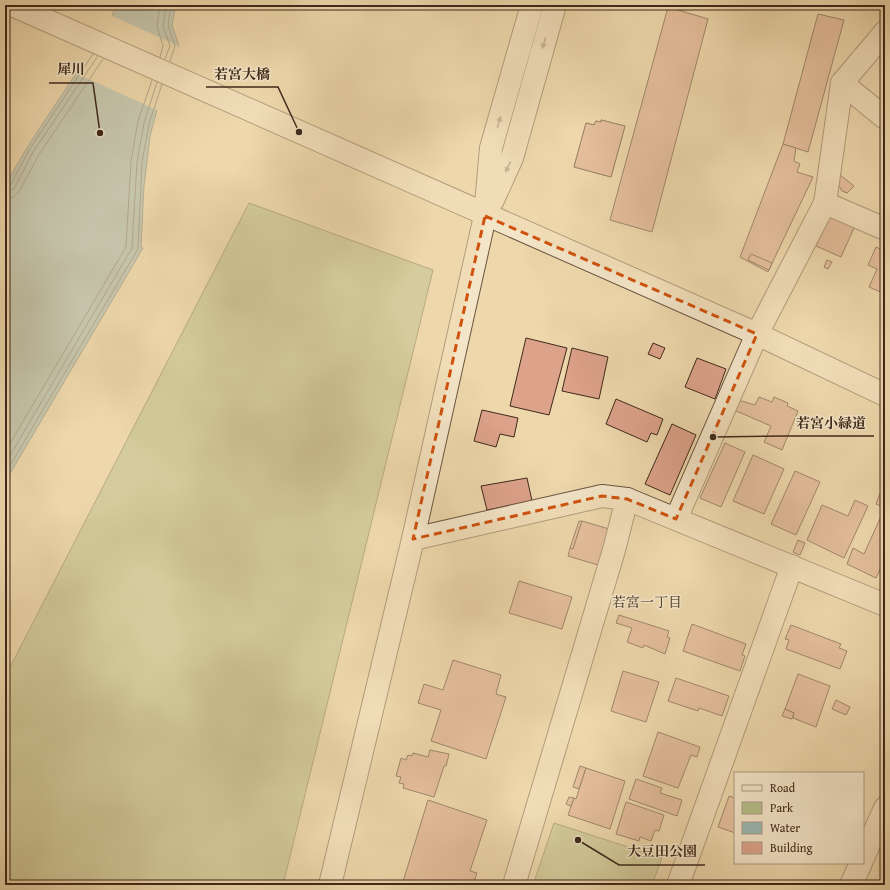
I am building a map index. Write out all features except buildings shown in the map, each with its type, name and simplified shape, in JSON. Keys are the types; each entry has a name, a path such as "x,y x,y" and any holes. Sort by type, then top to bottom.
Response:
{"street":[{"path":"12,5 485,216 756,334 885,395"},
{"path":"330,885 413,539 485,216 491,148 532,5"},
{"path":"485,216 512,158 555,5"},
{"path":"676,519 756,334 825,203 842,83 885,32"},
{"path":"842,83 885,118"},
{"path":"825,203 885,229"},
{"path":"413,539 602,496 627,499 885,605"},
{"path":"514,885 614,550 627,499"},
{"path":"678,885 792,566"},
{"path":"864,856 885,808"},
{"path":"851,885 861,864"}],"highlighted area":[{"path":"485,216 757,334 676,519 627,499 602,496 413,539"}],"green space":[{"path":"249,203 433,270 283,885 5,885 5,677"},
{"path":"554,823 662,858 652,885 533,885"}],"water":[{"path":"117,5 176,5 172,25 179,46 157,110 150,136 144,186 141,247 143,248 5,482 5,187 14,169 80,67"}],"pier":[{"path":"110,15 181,47 159,111 75,73"}],"place":[{"name":"若宮大橋","path":"299,132"},
{"name":"犀川","path":"100,133"},
{"name":"若宮小緑道","path":"713,437"},
{"name":"大豆田公園","path":"578,840"}],"district":[{"name":"若宮一丁目","path":"647,602"}]}
